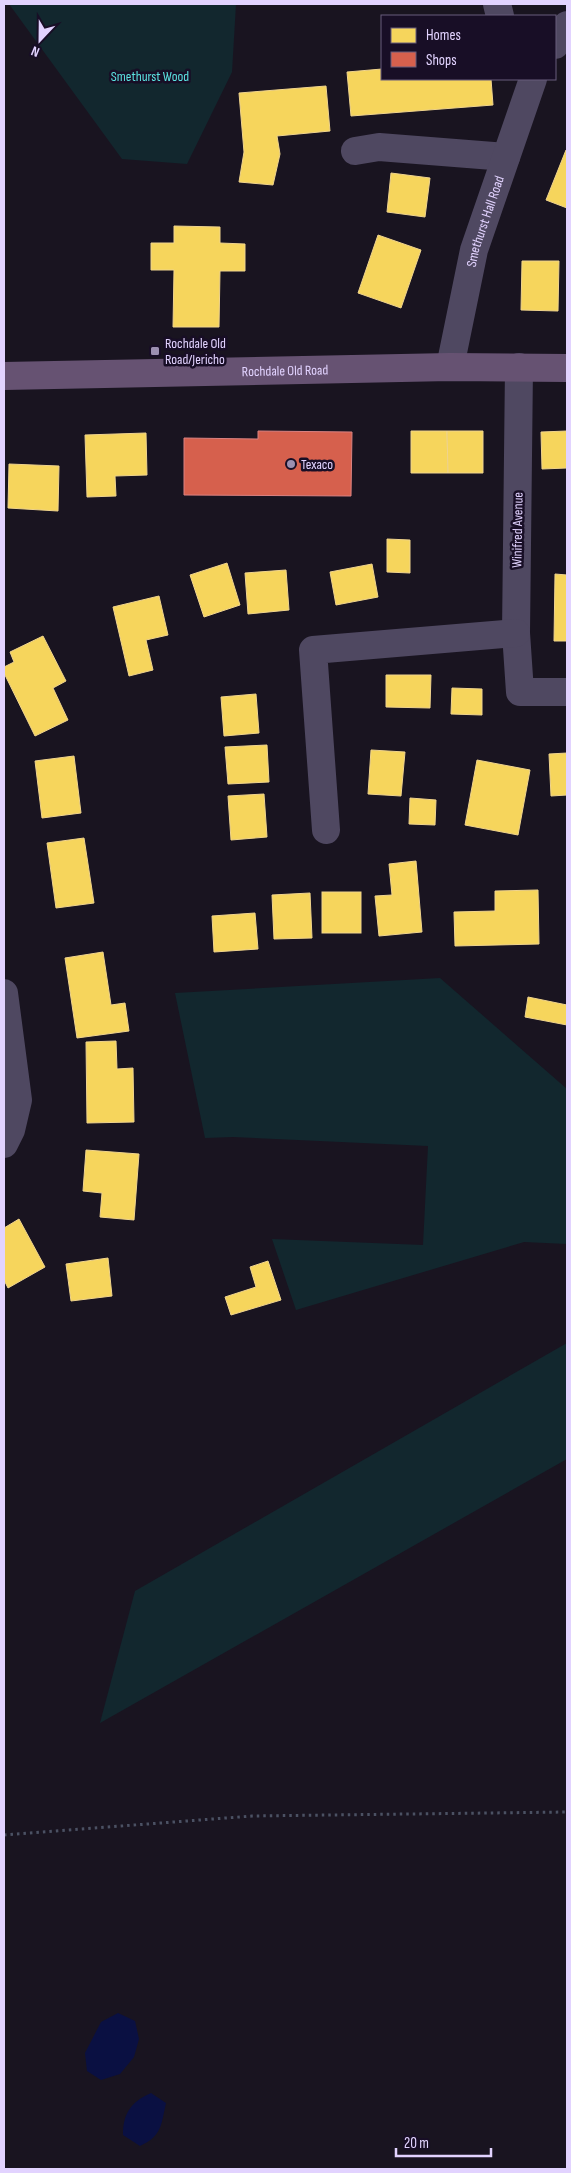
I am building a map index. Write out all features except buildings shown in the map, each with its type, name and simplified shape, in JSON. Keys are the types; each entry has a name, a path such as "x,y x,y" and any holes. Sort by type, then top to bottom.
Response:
{"main road":[{"name":"Rochdale Old Road","path":"4,376 450,367 567,368"}],"street":[{"path":"556,43 567,25"},
{"name":"Smethurst Hall Road","path":"450,367 474,250 532,80"},
{"path":"355,151 379,147 506,157"},
{"name":"Winifred Avenue","path":"518,367 516,633 520,692 567,692"},
{"path":"326,830 312,650 516,633"},
{"path":"4,993 18,1100 11,1130 4,1144"}],"path":[{"path":"4,1835 252,1816 567,1812"}],"green space":[{"name":"Smethurst Wood","path":"9,4 236,4 232,72 187,164 122,159"},
{"path":"440,978 567,1089 567,1244 524,1242 296,1310 272,1239 423,1245 428,1146 233,1137 205,1138 175,993"},
{"path":"567,1343 567,1459 100,1723 135,1591"}],"shaded area":[{"path":"118,2013 135,2021 139,2039 134,2057 120,2074 101,2080 87,2071 85,2053 101,2022"},
{"path":"151,2093 166,2103 157,2134 140,2146 123,2135 123,2127 127,2114 133,2104"}],"place":[{"name":"Rochdale Old Road/Jericho","path":"155,351"},
{"name":"Texaco","path":"291,464"}]}
